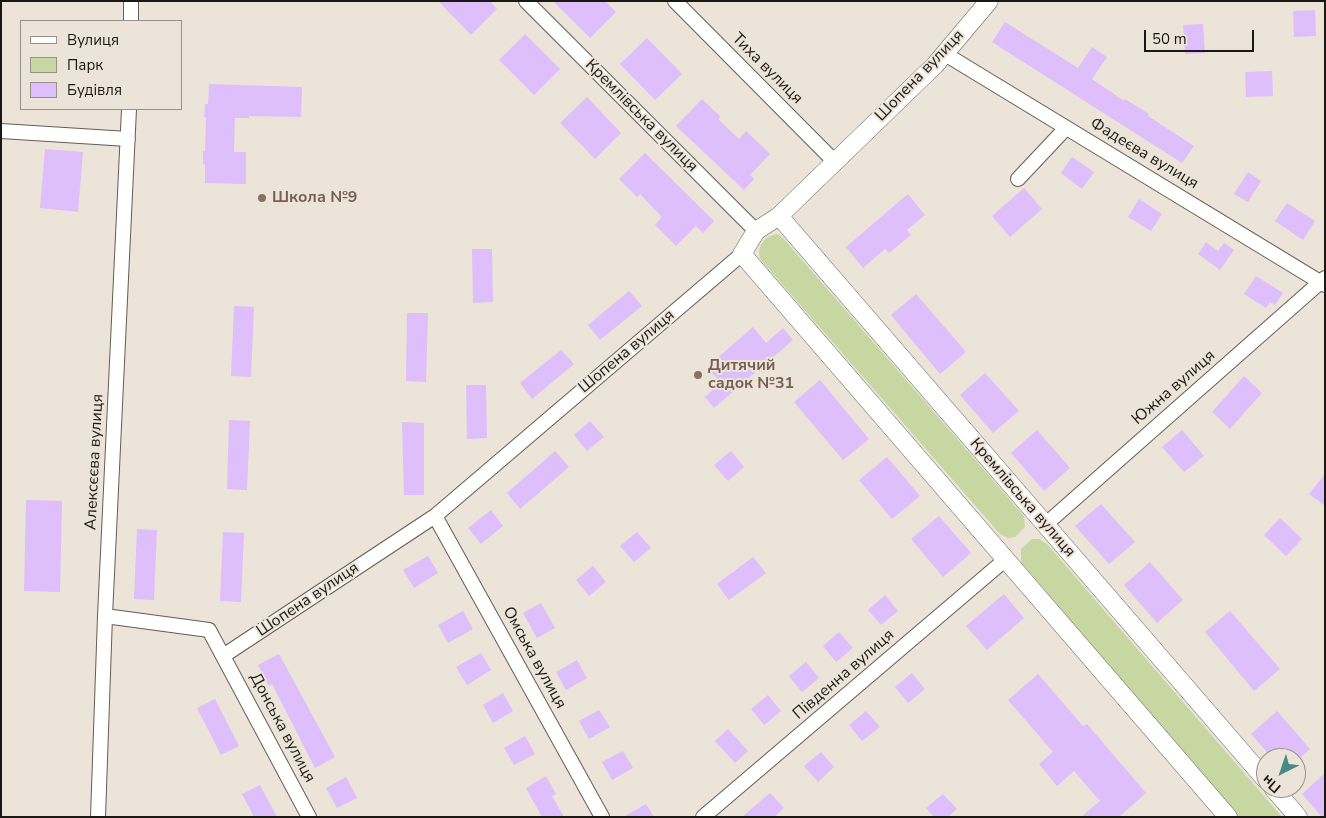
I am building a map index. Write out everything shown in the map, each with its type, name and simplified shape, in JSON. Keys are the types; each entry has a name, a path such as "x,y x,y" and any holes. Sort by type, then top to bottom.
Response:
{"street":[{"path":"131,1 131,20"},
{"name":"Кремлівська вулиця","path":"526,1 756,231"},
{"name":"Тиха вулиця","path":"675,1 835,162"},
{"name":"Шопена вулиця","path":"223,656 435,516 742,254 756,231 779,216 935,65 989,1"},
{"name":"Фадеєва вулиця","path":"945,54 1324,282"},
{"name":"Алексєєва вулиця","path":"98,817 105,616 129,110"},
{"path":"1018,179 1066,128"},
{"path":"1,130 128,139"},
{"name":"Кремлівська вулиця","path":"779,216 1256,768"},
{"path":"742,254 1228,817"},
{"name":"Южна вулиця","path":"1045,525 1324,282"},
{"name":"Омська вулиця","path":"435,516 602,817"},
{"name":"Південна вулиця","path":"703,817 1006,559"},
{"name":"Донська вулиця","path":"105,616 209,630 309,817"},
{"path":"1282,798 1298,817"}],"green space":[{"path":"777,234 783,238 1024,516 1025,527 1015,537 1008,538 1000,534 761,260 759,251 762,243 768,237"},
{"path":"1032,539 1039,539 1047,544 1256,787 1256,798 1266,798 1282,817 1238,817 1021,562 1021,549"}],"building":[{"path":"438,1 490,1 497,9 471,35"},
{"path":"553,1 605,1 616,12 590,38"},
{"path":"1315,10 1316,36 1294,37 1293,11"},
{"path":"1005,22 1078,68 1092,47 1107,57 1092,79 1124,101 1125,99 1149,114 1148,116 1194,146 1182,163 992,42"},
{"path":"1203,24 1205,53 1185,54 1183,25"},
{"path":"525,34 560,69 534,95 499,60"},
{"path":"647,38 682,74 655,100 620,64"},
{"path":"1272,71 1273,96 1246,97 1245,72"},
{"path":"209,84 302,87 301,117 249,116 249,118 235,118 234,152 246,152 246,184 205,183 203,151 205,151 206,117 204,117 205,104 208,104"},
{"path":"587,97 621,133 595,159 560,123"},
{"path":"702,99 720,116 719,120 739,139 746,131 770,154 750,175 754,179 744,190 676,126"},
{"path":"45,149 83,152 78,212 40,208"},
{"path":"645,153 714,221 703,233 696,226 676,246 655,225 662,217 640,194 637,197 619,179"},
{"path":"1072,157 1094,172 1082,189 1061,173"},
{"path":"1248,172 1261,181 1248,202 1234,194"},
{"path":"1024,188 1042,209 1010,237 992,216"},
{"path":"908,194 925,215 907,230 911,235 889,253 885,249 863,268 846,247"},
{"path":"1139,199 1162,214 1151,231 1128,217"},
{"path":"1287,203 1315,221 1303,240 1275,221"},
{"path":"1206,242 1218,251 1224,243 1234,250 1220,270 1198,254"},
{"path":"472,249 492,249 493,302 473,303"},
{"path":"1256,276 1283,293 1275,305 1270,302 1266,308 1244,294"},
{"path":"629,291 642,306 600,340 588,325"},
{"path":"916,294 966,352 940,374 891,315"},
{"path":"234,306 254,307 251,377 231,376"},
{"path":"407,313 428,313 426,382 406,381"},
{"path":"753,327 766,343 783,328 793,340 714,408 705,397 721,383 707,367"},
{"path":"561,350 574,364 532,399 520,383"},
{"path":"985,373 1019,411 993,433 960,395"},
{"path":"1244,376 1262,393 1230,429 1212,412"},
{"path":"820,380 869,439 843,460 794,402"},
{"path":"466,385 486,385 487,438 467,439"},
{"path":"229,420 250,421 247,490 227,489"},
{"path":"590,421 604,437 587,451 574,435"},
{"path":"402,422 424,423 424,495 404,495"},
{"path":"1037,430 1070,468 1044,491 1011,453"},
{"path":"1182,430 1204,456 1184,472 1162,447"},
{"path":"555,451 569,467 520,509 507,493"},
{"path":"731,451 744,467 728,481 714,465"},
{"path":"887,457 920,496 892,519 859,480"},
{"path":"1325,474 1325,506 1309,494"},
{"path":"26,500 62,501 60,592 24,591"},
{"path":"1101,504 1135,542 1109,564 1075,526"},
{"path":"491,510 503,526 481,544 468,528"},
{"path":"939,516 971,553 943,577 911,539"},
{"path":"1280,518 1302,539 1286,556 1264,535"},
{"path":"137,529 157,530 154,600 134,599"},
{"path":"223,532 244,533 241,602 220,601"},
{"path":"637,532 651,548 634,562 620,546"},
{"path":"428,556 438,573 414,588 403,570"},
{"path":"753,557 766,573 729,600 717,584"},
{"path":"1150,562 1183,600 1157,623 1124,585"},
{"path":"593,566 606,582 589,596 576,580"},
{"path":"1004,594 1024,618 987,650 966,626"},
{"path":"885,595 898,611 881,625 868,610"},
{"path":"541,603 555,628 537,638 523,613"},
{"path":"463,611 473,629 448,643 438,625"},
{"path":"1230,611 1280,669 1254,691 1205,632"},
{"path":"839,632 853,648 836,662 823,646"},
{"path":"481,653 491,670 467,685 456,667"},
{"path":"279,654 335,757 315,768 272,684 269,686 258,665"},
{"path":"577,660 587,678 566,690 556,672"},
{"path":"806,662 819,678 802,692 789,676"},
{"path":"912,673 925,689 908,703 895,687"},
{"path":"1038,674 1083,726 1087,724 1146,793 1119,817 1081,817 1100,801 1074,771 1057,786 1039,764 1053,752 1008,700"},
{"path":"503,693 513,711 493,723 483,705"},
{"path":"768,695 781,711 764,725 751,709"},
{"path":"215,699 239,746 221,755 197,708"},
{"path":"599,710 610,727 589,739 579,721"},
{"path":"866,711 880,727 862,741 849,725"},
{"path":"1277,711 1310,749 1306,753 1306,748 1263,748 1251,734"},
{"path":"728,729 748,751 735,763 715,741"},
{"path":"525,736 535,754 514,765 504,748"},
{"path":"623,751 633,768 612,780 602,762"},
{"path":"821,752 834,767 818,782 804,766"},
{"path":"1325,773 1325,817 1322,817 1305,798 1306,790"},
{"path":"546,776 556,794 552,796 564,817 542,817 526,788"},
{"path":"346,777 357,798 337,808 326,788"},
{"path":"260,785 277,817 254,817 242,794"},
{"path":"770,793 784,808 774,817 742,817"},
{"path":"943,794 957,809 948,817 934,817 926,808"},
{"path":"646,804 654,817 623,817"}],"place":[{"name":"Школа №9","path":"262,198"},
{"name":"Дитячий садок №31","path":"698,375"}]}
